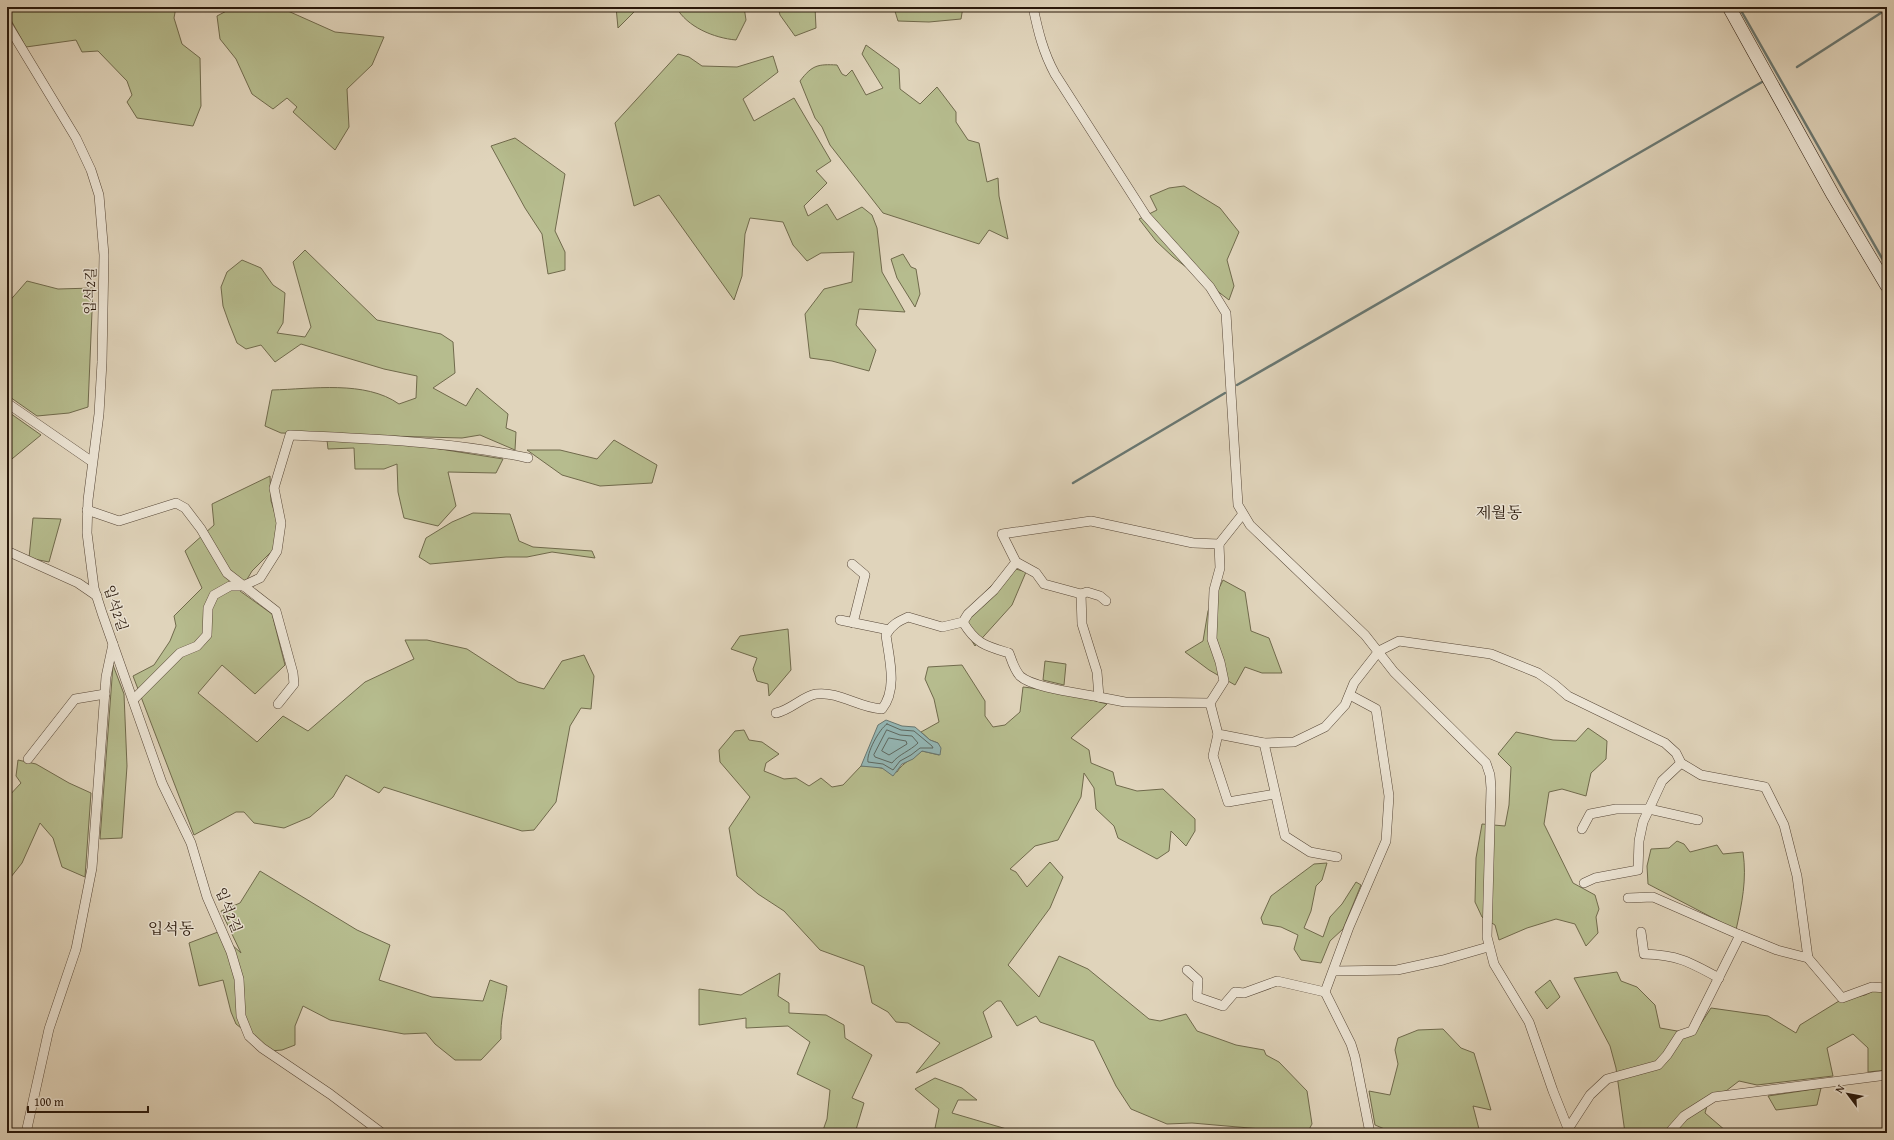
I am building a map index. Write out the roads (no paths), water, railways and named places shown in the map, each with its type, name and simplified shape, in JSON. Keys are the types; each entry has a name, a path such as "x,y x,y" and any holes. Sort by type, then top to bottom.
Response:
{"street":[{"path":"1033,7 1040,41 1046,58 1055,74 1146,216 1210,286 1226,313 1238,505 1242,514 1250,525 1365,635 1394,672 1480,755 1488,769 1491,788 1486,937 1488,947 1494,964 1529,1022 1569,1131"},
{"path":"1729,7 1833,195 1887,286"},
{"name":"입석2길","path":"7,24 74,134 91,170 99,195 104,255 102,362 99,414 91,461 87,510 87,533 97,596 162,783 191,843 207,896 231,952 239,979 241,1016 249,1036 262,1048 330,1094 382,1133"},
{"path":"7,403 91,461"},
{"path":"133,700 180,653 197,646 207,635 208,608 214,595 230,586 242,586 260,578 277,551 281,523 274,488 290,435 441,444 492,450 528,458"},
{"path":"87,510 119,520 176,503 185,508 201,530 227,573 276,611 293,673 294,684 278,704"},
{"path":"1242,514 1219,544 1220,568 1214,590 1212,639 1220,662 1224,681 1210,703 1218,734 1214,756 1228,802 1275,794"},
{"path":"1106,601 1100,596 1087,592 1081,594 1044,584 1036,572 1016,562 1002,534 1091,522 1193,542 1219,544"},
{"path":"7,551 78,583 97,596"},
{"path":"776,713 786,711 814,694 830,694 872,709 882,709 887,704 891,690 886,635 889,630 896,623 908,617 942,627 963,622 968,614 994,590 1016,562"},
{"path":"852,564 865,575 853,623"},
{"path":"1081,594 1082,624 1097,672 1099,697"},
{"path":"840,620 889,630"},
{"path":"963,622 971,636 979,642 1009,653 1015,669 1021,677 1035,684 1125,702 1210,703"},
{"path":"1218,734 1264,743 1294,742 1324,726 1345,705 1350,696 1354,683 1379,651 1399,641 1491,654 1538,673 1568,696 1664,743 1676,753 1680,763 1702,775 1765,787 1784,825 1797,876 1808,958 1842,998 1872,987 1887,988"},
{"path":"26,1133 48,1029 76,949 92,868 106,677 113,643"},
{"path":"28,758 74,699 105,694"},
{"path":"1350,696 1376,709 1388,796 1388,819 1386,841 1349,927 1325,992 1351,1044 1357,1065 1370,1133"},
{"path":"1264,743 1285,836 1310,852 1338,857"},
{"path":"1584,883 1595,878 1638,870 1639,841 1642,822 1662,781 1680,763"},
{"path":"1582,829 1590,814 1616,809 1649,809 1698,820"},
{"path":"1628,898 1653,897 1777,950 1808,958"},
{"path":"1641,932 1644,954 1664,955 1688,961 1719,978"},
{"path":"1569,1131 1590,1095 1607,1079 1658,1065 1667,1055 1680,1035 1692,1031 1740,935"},
{"path":"1334,971 1397,970 1443,960 1488,947"},
{"path":"1187,970 1198,980 1197,997 1223,1006 1235,992 1244,993 1277,981 1325,992"},
{"path":"1669,1133 1684,1116 1714,1097 1887,1075"}],"water":[{"path":"886,720 902,726 915,727 930,740 938,743 941,748 940,755 922,751 913,759 902,764 893,776 882,768 861,766 878,725"}],"waterway":[{"path":"1739,7 1887,267"},
{"path":"1797,67 1887,9"},
{"path":"1237,385 1762,82"},
{"path":"1073,483 1225,393"}],"district":[{"name":"제월동","path":"1499,512"},
{"name":"입석동","path":"171,928"}]}
